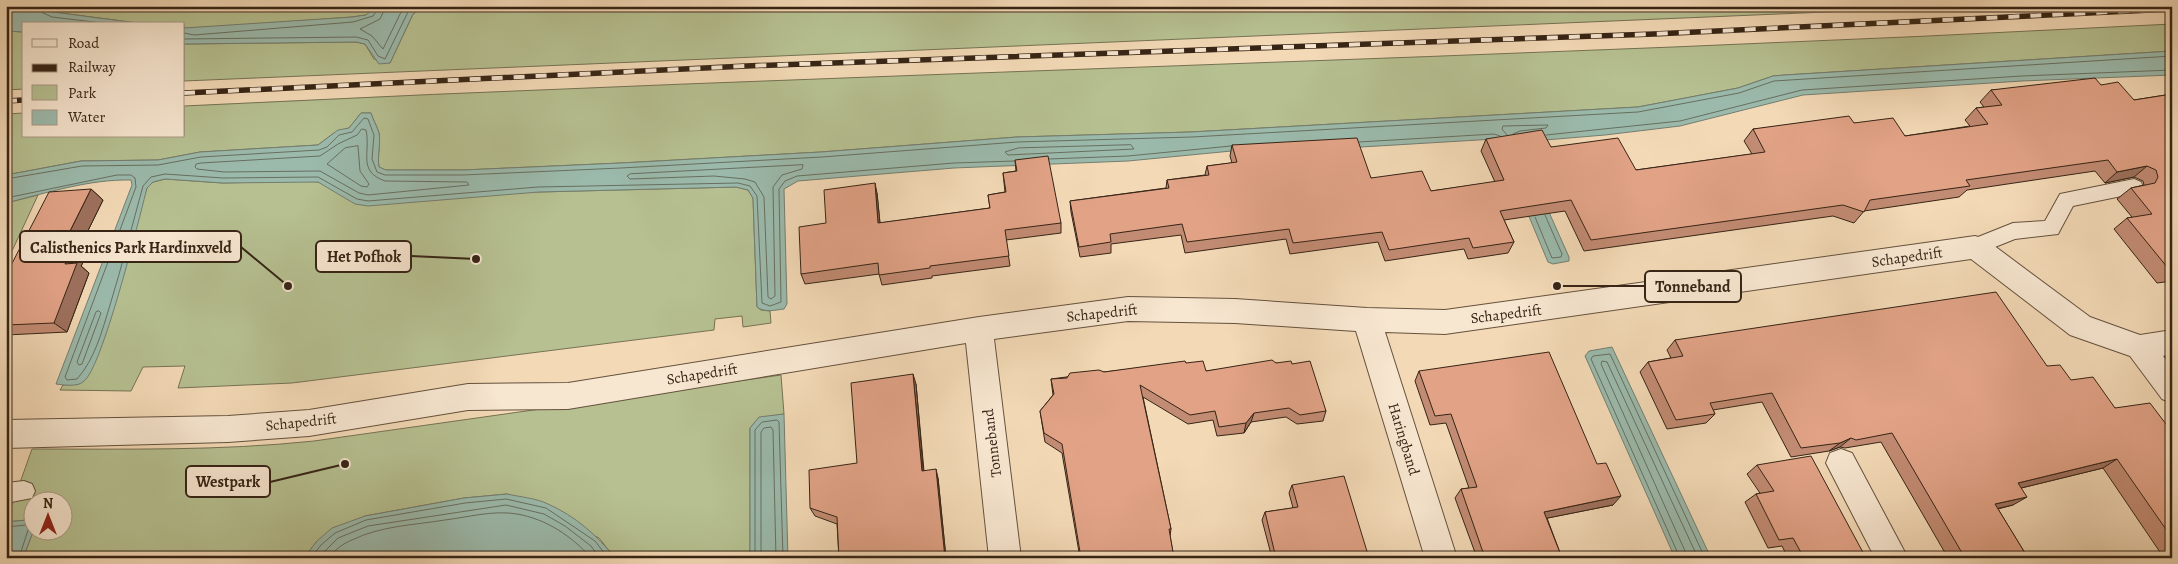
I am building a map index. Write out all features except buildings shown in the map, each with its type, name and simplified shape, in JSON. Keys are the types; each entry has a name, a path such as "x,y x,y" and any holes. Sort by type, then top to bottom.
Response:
{"street":[{"name":"Schapedrift","path":"6,434 228,429 309,422 468,397 568,396 979,329 1128,309 1235,311 1367,320 1445,322 1975,248"},
{"path":"1975,248 2020,279 2080,326 2140,347 2172,342"},
{"name":"Haringband","path":"1367,320 1442,558"},
{"name":"Tonneband","path":"979,329 1005,558"},
{"path":"2140,347 2172,390"},
{"path":"1841,463 1892,558"}],"lane":[{"path":"1975,248 2013,231 2051,228 2067,199 2134,187"}],"green space":[{"path":"39,6 376,6 366,15 352,17 193,29 185,28 185,22 130,22 53,12"},
{"path":"425,6 1969,6 185,81 185,44 356,42 365,44 374,59 390,63 413,14"},
{"path":"2172,24 2172,51 1773,76 1738,88 1638,107 1191,132 1017,137 821,152 463,170 385,170 379,167 378,130 371,113 361,113 349,128 334,133 318,145 200,152 158,160 81,161 6,175 6,114 22,113 22,138 185,138 185,106 432,94 1923,36"},
{"path":"6,31 22,32 22,89 6,90"},
{"path":"165,179 223,183 308,181 326,185 539,192 736,187 748,190 753,198 757,307 761,310 770,311 771,323 743,327 742,316 715,319 714,330 292,383 178,388 185,366 143,367 131,391 60,390 63,385 79,384 147,188 153,182"},
{"path":"38,195 6,264 6,203"},
{"path":"781,375 784,414 759,418 750,428 750,558 615,558 599,538 507,494 464,498 365,516 317,541 304,558 23,558 29,542 72,542 72,492 22,492 22,520 6,522 32,449 208,448 314,441"}],"water":[{"path":"6,6 39,6 53,12 130,22 22,22 22,32 6,31"},
{"path":"376,6 425,6 413,14 390,63 379,64 365,44 356,42 185,44 185,28 366,15"},
{"path":"2172,51 2172,75 2022,81 1803,95 1680,126 1521,142 1519,145 1569,257 1569,261 1553,264 1548,262 1495,139 1244,154 1242,150 1128,161 954,168 798,181 784,189 787,304 784,309 770,311 757,307 753,198 748,190 736,187 539,192 368,206 355,204 318,182 223,183 165,179 153,182 147,188 119,292 100,351 91,371 83,382 74,385 56,384 132,185 131,180 84,184 6,203 6,175 81,161 158,160 200,152 318,145 338,130 349,128 361,113 371,113 378,130 379,167 386,170 463,170 821,152 1017,137 1191,132 1638,107 1738,88 1773,76"},
{"path":"1612,347 1711,558 1675,558 1585,356 1589,351"},
{"path":"784,414 788,558 750,558 750,428 759,417"},
{"path":"507,494 543,502 567,514 593,534 615,558 304,558 317,541 332,528 365,516 464,498"},
{"path":"22,520 22,542 29,542 23,558 6,558 6,522"}],"railway":[{"path":"185,93 746,66 1654,34 2172,9"},
{"path":"6,101 22,100"}],"place":[{"name":"Het Pofhok","path":"476,259"},
{"name":"Calisthenics Park Hardinxveld","path":"288,286"},
{"name":"Tonneband","path":"1557,286"},
{"name":"Westpark","path":"345,464"}]}
